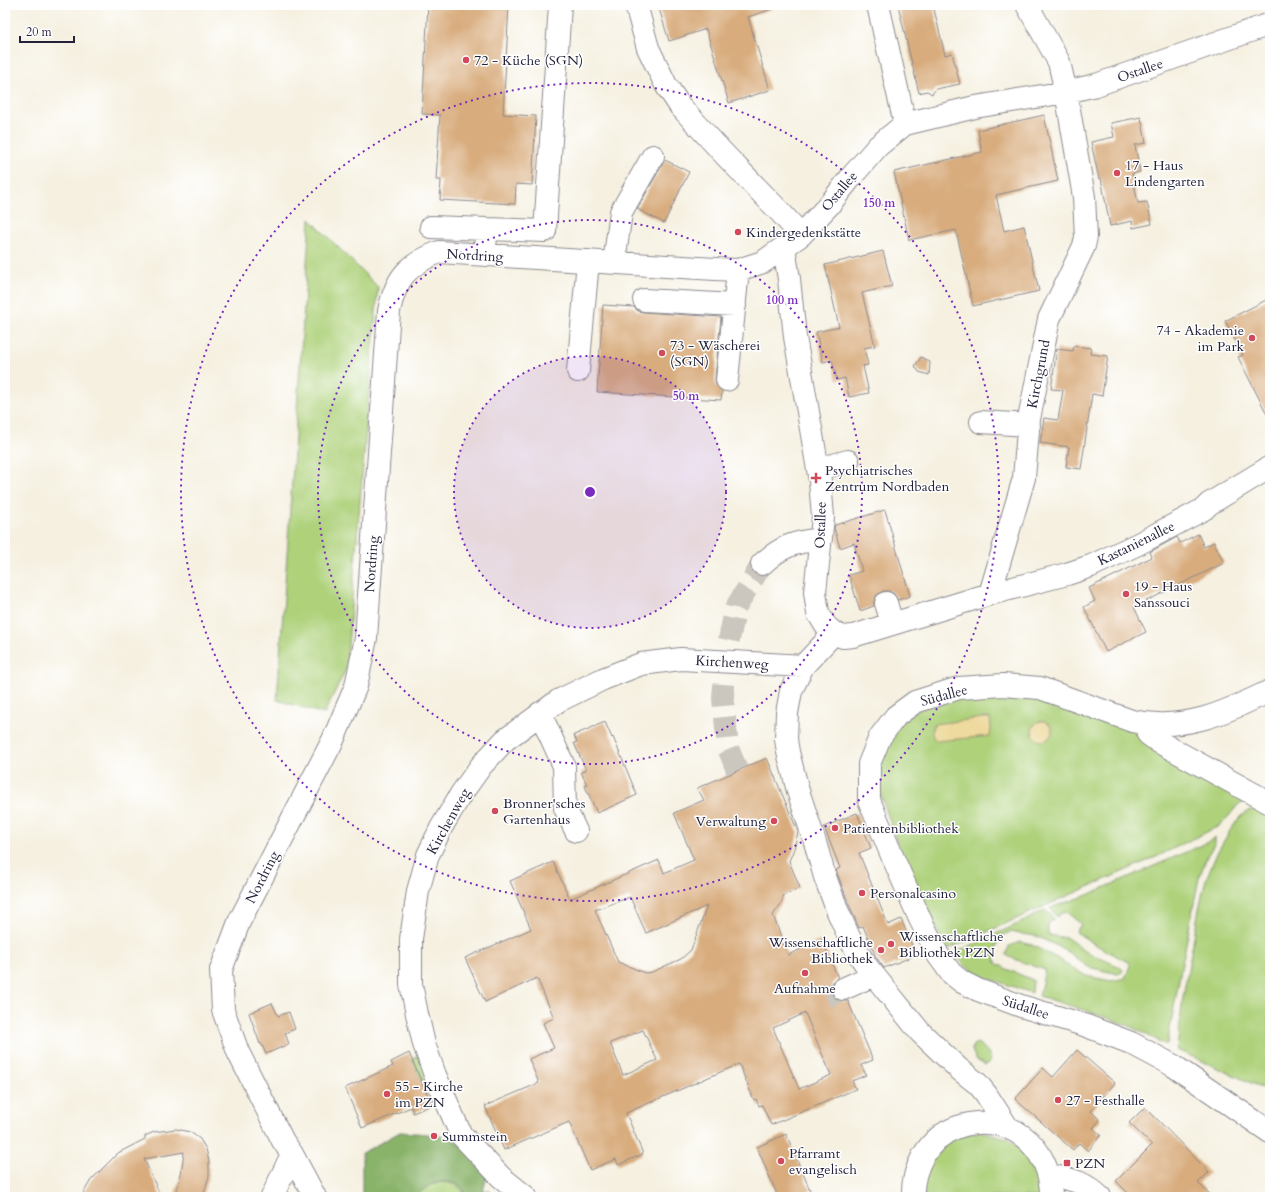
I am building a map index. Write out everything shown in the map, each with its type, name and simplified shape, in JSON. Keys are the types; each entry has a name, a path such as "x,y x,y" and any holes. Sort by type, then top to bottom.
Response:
{"street":[{"path":"431,227 545,231 560,5"},
{"path":"636,5 648,48 666,85 680,106 801,235"},
{"path":"878,5 905,124"},
{"name":"Kirchgrund","path":"990,594 1024,478 1029,425 1049,319 1084,246 1086,237 1084,197 1066,92 1059,62 1027,5"},
{"name":"Ostallee","path":"834,633 826,626 818,613 815,592 823,517 820,481 795,337 784,248 801,235 878,146 905,124 975,107 1066,92 1096,85 1270,24"},
{"path":"614,263 621,212 653,156"},
{"path":"484,255 487,229"},
{"name":"Nordring","path":"315,1197 238,1052 224,1010 221,970 240,922 333,740 356,686 366,638 389,311 392,295 399,281 410,268 422,259 439,252 738,270 763,262 784,248"},
{"path":"578,371 588,261"},
{"path":"727,380 738,270"},
{"path":"644,300 735,305"},
{"path":"981,422 1029,425"},
{"path":"818,469 848,461"},
{"name":"Kastanienallee","path":"990,594 1067,574 1091,566 1138,544 1204,509 1209,504 1270,467"},
{"path":"762,564 774,554 789,545 803,541 821,539"},
{"path":"990,594 889,613 853,636 843,637 834,633 803,666 791,691 787,713 786,739 798,791 825,877 838,912 856,950 920,1032 959,1069 978,1084 1008,1128"},
{"name":"Kirchenweg","path":"526,1197 501,1177 461,1135 424,1044 412,984 412,939 418,891 428,855 441,828 461,794 481,766 504,740 558,701 596,682 641,664 681,659 803,666"},
{"name":"Südallee","path":"1270,691 1232,710 1184,723 1161,725 1132,721 1040,688 1003,685 959,688 915,702 896,716 880,737 869,764 869,800 920,919 938,956 951,973 962,982 978,990 1021,1006 1084,1025 1130,1043 1174,1066 1270,1132"},
{"path":"540,713 564,766 565,808 576,831"},
{"path":"1146,724 1148,734 1159,742 1270,804"},
{"path":"843,989 874,975"},
{"path":"908,1194 918,1165 926,1151 936,1140 943,1134 959,1127 975,1123 987,1123 1008,1128 1019,1133 1035,1148 1041,1156 1049,1175 1051,1197"},
{"path":"272,1197 292,1154"},
{"path":"1049,1175 1076,1181 1085,1185 1100,1197"}],"green space":[{"path":"310,219 378,287 346,669 324,714 277,700"},
{"path":"1037,692 1125,724 1249,799 1237,806 1219,826 1156,857 946,950 898,846 881,795 876,795 880,750 897,721 947,695"},
{"path":"1255,807 1270,811 1270,1093 1265,1089 1177,1050 1183,997 1206,879 1218,851 1231,829 1241,816"},
{"path":"1215,838 1215,843 1207,856 1199,878 1167,1045 1125,1024 1039,996 1045,970 1006,955 1009,946 1021,942 1032,945 1086,976 1111,981 1125,978 1130,966 1128,962 1096,945 1076,932 1081,924 1065,911 1057,917 1050,908 1085,896"},
{"path":"1044,910 1047,911 1054,919 1048,924 1048,935 1067,938 1087,952 1120,967 1123,970 1122,972 1118,974 1088,967 1064,949 1036,936 1010,932 999,937 995,953 996,963 1033,980 1032,993 984,977 964,965 955,953"},
{"path":"977,1043 986,1050 990,1056 991,1059 989,1063 985,1065 976,1060 972,1050 973,1045"},
{"path":"419,1055 437,1096 430,1099 412,1059"},
{"path":"980,1131 1008,1138 1030,1157 1040,1184 1040,1197 920,1197 923,1170 952,1138"},
{"path":"400,1132 444,1137 461,1144 471,1151 488,1173 483,1191 466,1197 463,1189 456,1184 444,1182 425,1188 416,1197 362,1197 362,1153"},
{"path":"441,1182 456,1185 462,1190 466,1197 416,1197 427,1187"},
{"path":"483,1191 490,1191 493,1197 469,1197"}],"sand":[{"path":"990,718 990,736 936,741 932,735 934,724"},
{"path":"1042,721 1049,724 1052,731 1049,738 1042,741 1035,738 1032,731 1035,724"}],"building":[{"name":"72 - Küche (SGN)","path":"428,5 509,5 503,114 536,116 532,185 516,184 515,204 440,200 441,180 436,180 440,115 422,114"},
{"path":"658,5 774,5 775,8 748,17 770,90 729,103 706,29 669,41"},
{"path":"898,5 933,5 945,55 952,53 960,84 936,89 932,94 927,91 919,93"},
{"path":"1044,115 1058,181 996,195 1004,231 1024,226 1039,291 973,306 956,230 909,240 894,172 982,152 978,130"},
{"name":"17 - Haus Lindengarten","path":"1141,117 1146,143 1135,145 1140,172 1132,174 1138,203 1147,202 1152,224 1133,228 1132,221 1110,226 1101,178 1099,179 1091,142 1114,137 1111,123"},
{"path":"665,160 689,172 664,223 637,209"},
{"path":"883,251 892,286 862,293 875,346 864,348 868,365 863,366 869,393 849,397 845,378 837,380 832,360 823,362 816,332 839,327 825,265"},
{"name":"74 - Akademie im Park","path":"1270,298 1270,420 1238,357 1243,355 1225,321"},
{"name":"73 - Wäscherei (SGN)","path":"603,305 634,307 638,311 643,312 721,317 715,379 716,385 722,391 721,400 597,392"},
{"path":"1074,346 1091,348 1090,354 1108,356 1102,396 1092,394 1081,469 1066,467 1069,447 1040,443 1044,418 1058,420 1063,390 1051,389 1057,349 1073,351"},
{"path":"921,357 930,362 929,375 919,372 915,366"},
{"path":"885,510 910,596 898,600 894,594 889,591 883,591 877,595 874,601 874,606 860,611 849,575 862,571 854,543 840,548 834,528 835,525"},
{"name":"19 - Haus Sanssouci","path":"1198,534 1204,547 1214,542 1224,563 1134,607 1146,632 1106,652 1084,607 1095,601 1089,588 1152,557 1150,552 1177,537 1180,543"},
{"path":"605,722 612,738 613,737 637,795 597,813 585,786 587,785 581,772 586,770 574,743 577,742 574,735"},
{"path":"767,758 798,832 794,849 789,861 800,888 784,895 781,904 773,915 788,955 822,940 838,978 833,982 831,994 836,999 848,1001 873,1060 861,1065 866,1075 852,1081 856,1089 771,1125 762,1105 759,1106 756,1099 754,1100 739,1064 626,1113 643,1154 618,1165 616,1159 590,1170 569,1122 504,1150 485,1106 539,1083 529,1059 554,1048 543,1023 554,1018 537,978 485,1002 465,958 531,929 510,881 553,862 570,899 659,860 664,873 694,860 674,813 704,800 697,788","holes":["630,897 646,933 707,906 691,950 681,959 652,972 645,973 618,962 595,910","805,1013 831,1075 799,1089 773,1028","643,1030 657,1060 623,1075 610,1043"]},
{"path":"857,813 871,848 859,853 888,925 901,919 916,955 884,968 876,957 863,926 859,928 850,907 836,870 840,868 824,827"},
{"path":"272,1003 278,1016 289,1012 295,1029 285,1033 289,1044 266,1054 261,1043 260,1044 249,1013"},
{"name":"27 - Festhalle","path":"1077,1050 1115,1083 1091,1111 1100,1120 1093,1128 1101,1135 1088,1151 1079,1143 1073,1150 1015,1099 1043,1068 1053,1077"},
{"name":"55 - Kirche im PZN","path":"409,1053 432,1105 413,1113 411,1107 362,1128 345,1088 393,1066 391,1062"},
{"path":"1145,1107 1209,1172 1198,1183 1213,1197 1132,1197 1116,1181 1152,1145 1129,1123"},
{"path":"176,1129 190,1132 200,1139 206,1149 209,1161 209,1176 203,1197 174,1197 181,1174 184,1152 144,1159 161,1197 81,1197 91,1180 118,1153 145,1139 145,1136 154,1132"},
{"path":"786,1134 813,1197 778,1197 757,1147"}],"tunnel":[{"path":"737,770 728,748 723,698 727,649 736,607 762,564"},
{"path":"826,997 843,989"}],"place":[{"name":"72 - Küche (SGN)","path":"466,60"},
{"name":"17 - Haus Lindengarten","path":"1117,173"},
{"name":"Kindergedenkstätte","path":"738,232"},
{"name":"74 - Akademie im Park","path":"1252,338"},
{"name":"73 - Wäscherei (SGN)","path":"662,353"},
{"name":"Psychiatrisches Zentrum Nordbaden","path":"816,478"},
{"name":"19 - Haus Sanssouci","path":"1126,594"},
{"name":"Bronner'sches Gartenhaus","path":"495,811"},
{"name":"Verwaltung","path":"774,821"},
{"name":"Patientenbibliothek","path":"835,828"},
{"name":"Personalcasino","path":"862,893"},
{"name":"Wissenschaftliche Bibliothek PZN","path":"891,944"},
{"name":"Wissenschaftliche Bibliothek","path":"881,950"},
{"name":"Aufnahme","path":"805,973"},
{"name":"55 - Kirche im PZN","path":"387,1094"},
{"name":"27 - Festhalle","path":"1058,1100"},
{"name":"Summstein","path":"434,1136"},
{"name":"Pfarramt evangelisch","path":"781,1161"},
{"name":"PZN","path":"1067,1163"}]}
